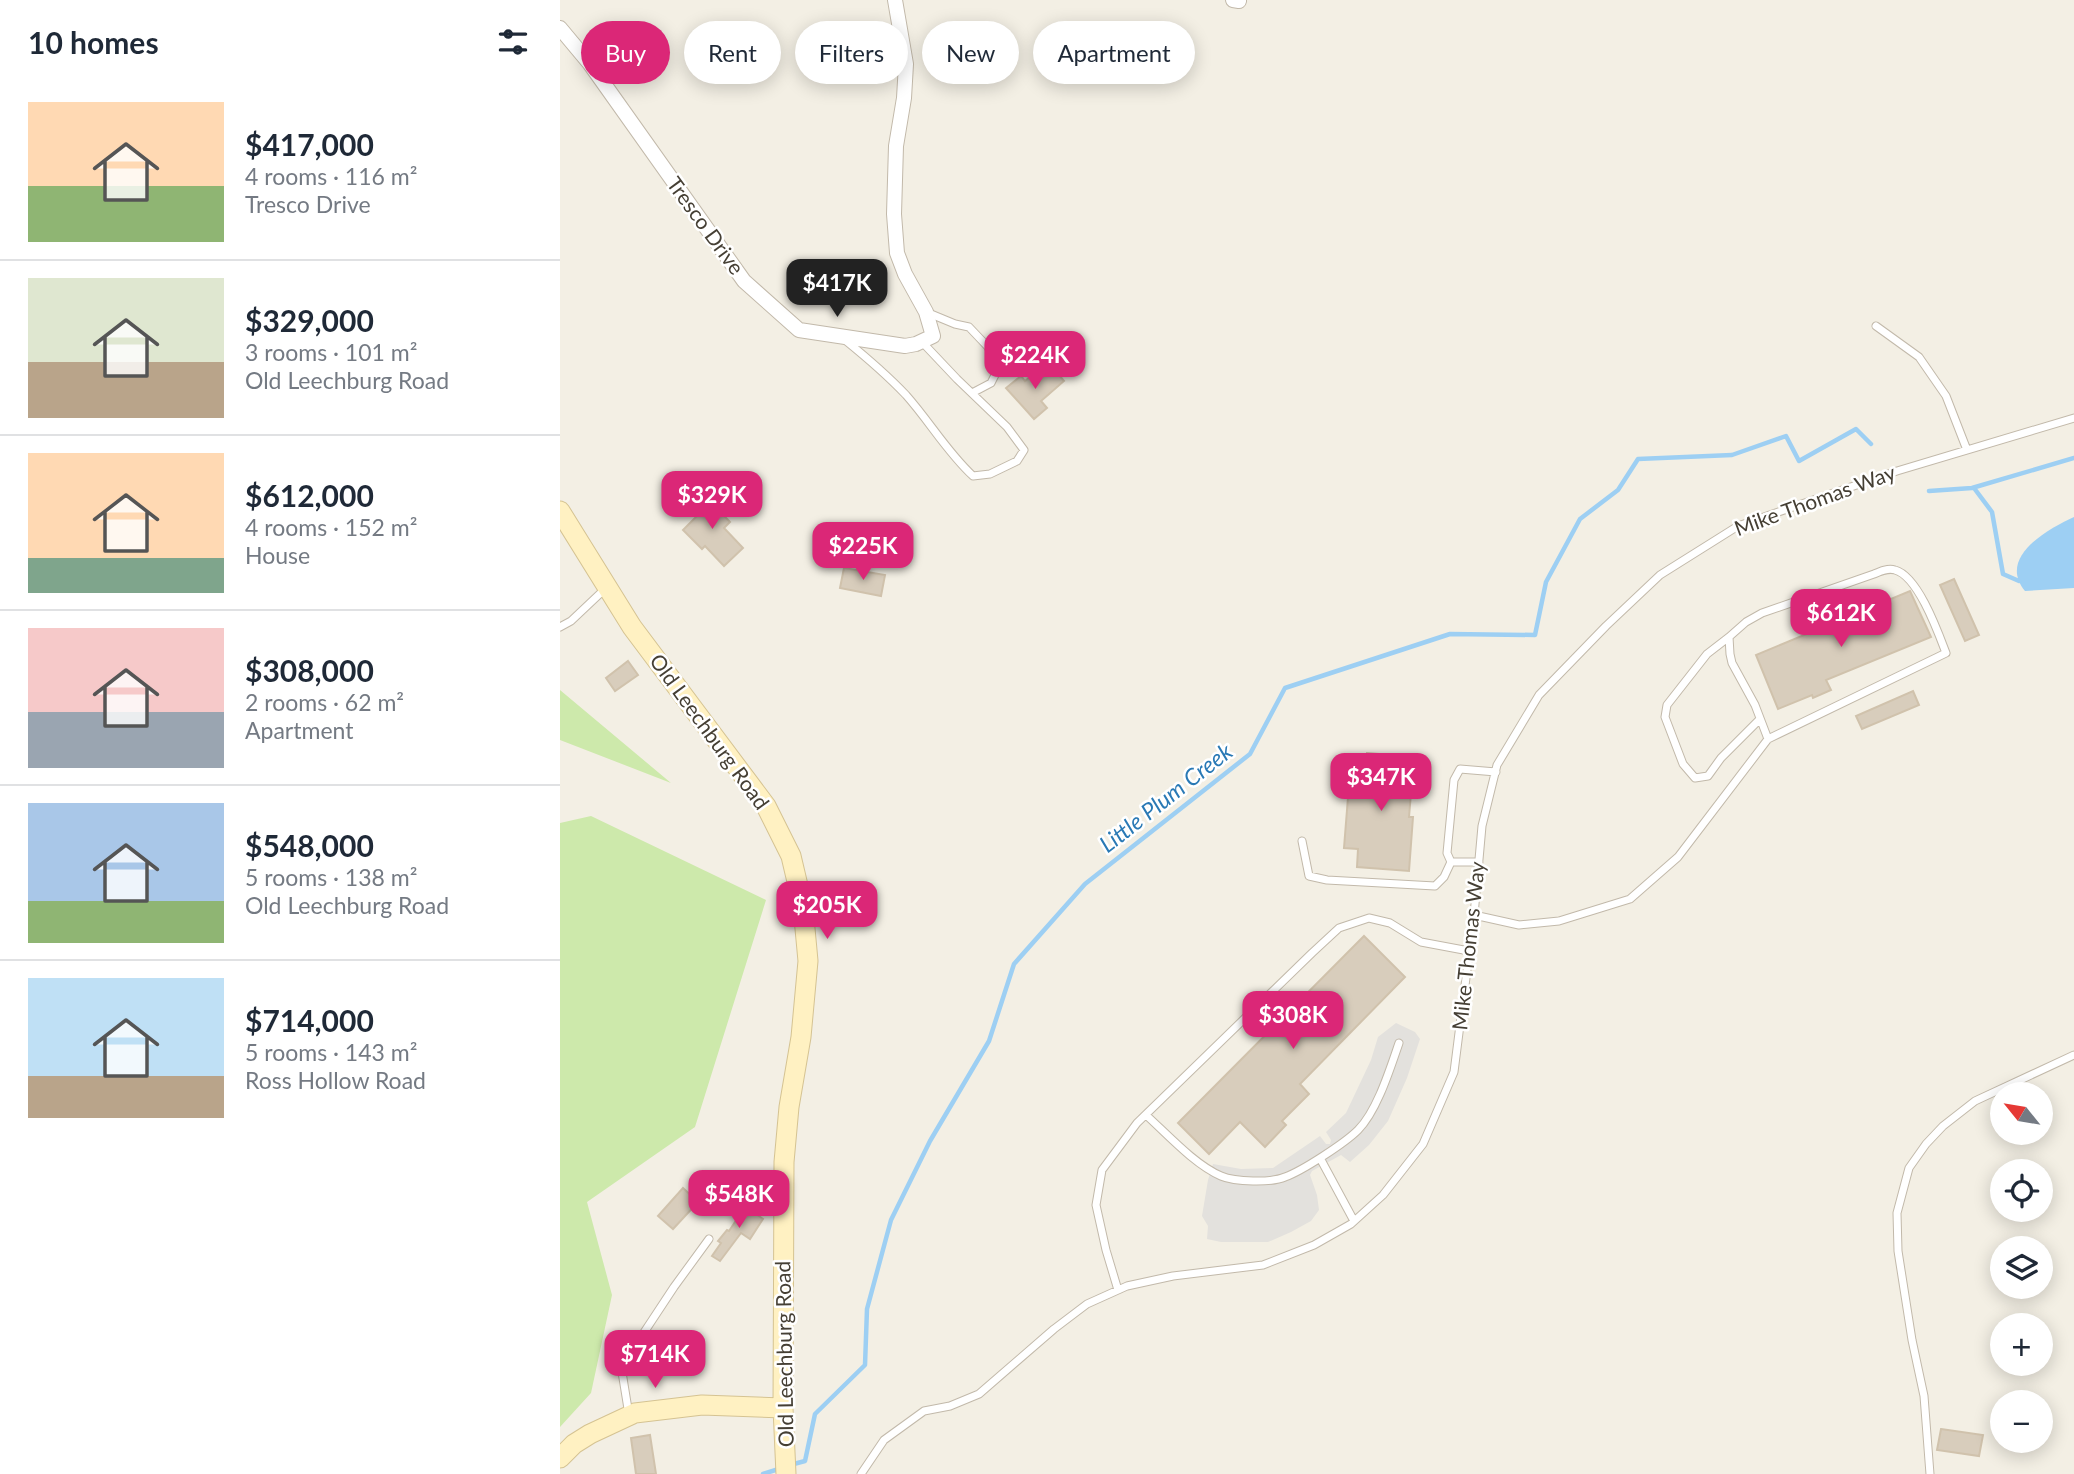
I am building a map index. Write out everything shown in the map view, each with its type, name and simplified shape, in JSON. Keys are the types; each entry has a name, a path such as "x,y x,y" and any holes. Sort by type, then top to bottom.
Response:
{"street":[{"path":"895,0 906,64 904,98 896,146 894,214 897,253 926,312 933,337 922,341"},
{"name":"Tresco Drive","path":"560,28 590,64 744,281 799,330 905,346 922,341"},
{"name":"Old Leechburg Road","path":"560,511 632,627 766,806 791,856 803,907 808,961 784,1162 783,1408 786,1467"},
{"path":"560,1458 574,1444 590,1434 635,1413 702,1405 783,1408"}],"lane":[{"path":"926,312 969,327 994,357 999,367 991,383 972,393"},
{"path":"1876,326 1919,358 1946,397 1967,450"},
{"path":"842,338 907,396 957,461 973,476 990,474 1017,461 1024,450 1007,427 922,341"},
{"name":"Mike Thomas Way","path":"861,1474 884,1440 924,1412 950,1406 979,1394 1087,1304 1127,1286 1173,1276 1263,1265 1314,1245 1354,1221 1383,1195 1423,1144 1454,1072 1482,827 1497,765 1539,695 1660,575 1738,526 1897,471 2074,418"},
{"path":"1474,915 1519,925 1559,921 1630,899 1678,857 1768,739 1946,653 1915,587 1906,575 1888,569 1762,613 1736,629 1707,654 1667,705 1665,717 1683,764 1695,778 1709,776 1721,758 1760,719"},
{"path":"560,626 571,621 608,587"},
{"path":"1729,637 1732,663 1755,705 1768,739"},
{"path":"1302,841 1309,876 1327,880 1435,886 1444,877 1451,862 1447,853 1454,780 1460,769 1496,772"},
{"path":"1451,862 1479,862"},
{"path":"1118,1290 1096,1205 1102,1170 1146,1115 1339,928 1368,918 1390,923 1421,942 1469,951"},
{"path":"1146,1115 1189,1154 1220,1175 1241,1181 1284,1178 1359,1130 1380,1095 1399,1043"},
{"path":"1930,1474 1924,1396 1898,1251 1897,1213 1909,1168 1943,1126 1975,1101 2074,1055"},
{"path":"1320,1157 1354,1221"},
{"path":"629,1416 622,1372 641,1337 709,1239"}],"green space":[{"path":"560,690 671,783 560,740"},
{"path":"591,816 766,900 695,1127 587,1202 612,1295 591,1393 560,1427 560,823"}],"shaded area":[{"path":"1396,1023 1415,1032 1420,1039 1407,1078 1388,1121 1369,1145 1350,1162 1341,1155 1312,1171 1310,1175 1319,1210 1311,1221 1268,1242 1221,1242 1207,1239 1208,1226 1202,1216 1213,1164 1241,1169 1273,1168 1320,1136 1326,1144 1330,1144 1331,1140 1326,1132 1346,1113 1371,1060 1378,1037"}],"water":[{"path":"2074,517 2074,588 2025,591 2018,579 2017,567 2021,556 2040,537"}],"building":[{"path":"1052,367 1064,381 1041,401 1047,408 1034,419 1006,388 1021,376 1025,381 1035,373 1039,378"},
{"path":"701,492 730,522 724,528 743,548 724,566 705,546 702,549 683,530 702,511 692,500"},
{"path":"844,568 885,575 881,596 840,588"},
{"path":"1954,579 1979,635 1965,641 1940,585"},
{"path":"1910,591 1931,637 1826,680 1831,690 1778,709 1756,655"},
{"path":"628,661 638,675 615,691 606,678"},
{"path":"1913,691 1919,705 1862,729 1856,716"},
{"path":"1367,753 1414,757 1409,817 1413,817 1409,871 1357,867 1358,849 1344,848 1350,772 1366,774"},
{"path":"1364,936 1405,977 1300,1084 1309,1094 1282,1121 1286,1125 1265,1147 1240,1122 1209,1154 1178,1123"},
{"path":"683,1188 698,1202 673,1229 658,1216"},
{"path":"749,1201 759,1208 756,1214 763,1219 750,1239 741,1233 720,1261 712,1256 721,1243 718,1241 729,1231"},
{"path":"1941,1429 1983,1435 1979,1456 1937,1450"},
{"path":"650,1435 656,1474 636,1474 631,1438"}],"waterway":[{"name":"Little Plum Creek","path":"790,1465 805,1461 815,1414 865,1365 867,1309 891,1220 930,1141 989,1041 1014,964 1085,884 1250,754 1285,688 1450,634 1535,635 1546,582 1580,519 1618,490 1638,459 1732,455 1786,436 1799,461 1856,429 1871,444"},
{"name":"Little Plum Creek","path":"1929,491 1972,488 2074,458"},
{"path":"1974,488 1992,512 2003,574 2019,581"},
{"name":"Little Plum Creek","path":"763,1474 782,1468"}]}
